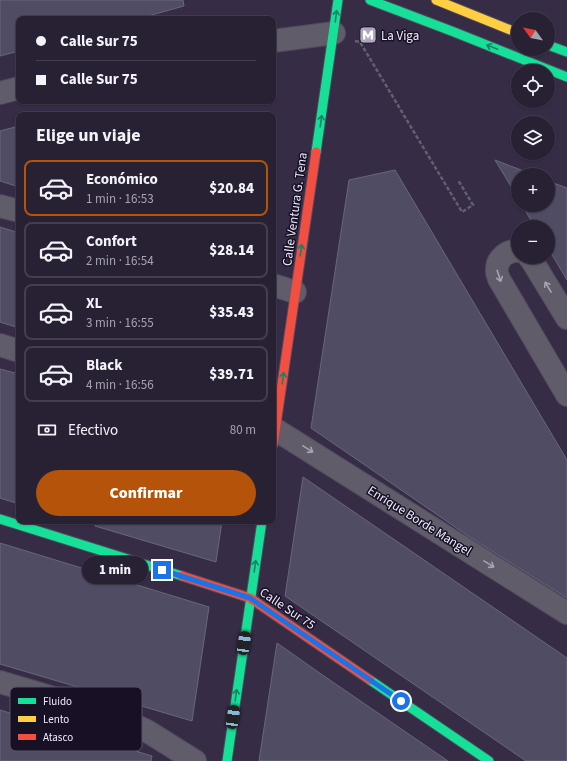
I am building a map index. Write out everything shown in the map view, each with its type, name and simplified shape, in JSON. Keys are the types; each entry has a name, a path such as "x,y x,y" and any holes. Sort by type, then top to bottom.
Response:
{"street":[{"name":"Calle Ventura G. Tena","path":"276,420 338,0"},
{"path":"370,0 567,77"},
{"path":"436,0 511,30"},
{"path":"276,41 334,33"},
{"path":"555,48 567,52"},
{"path":"0,93 16,89"},
{"path":"0,206 16,210"},
{"path":"511,252 498,261 496,270 499,279 567,395"},
{"path":"534,264 567,318"},
{"path":"276,286 295,292"},
{"path":"0,345 16,350"},
{"name":"Enrique Borde Mangel","path":"276,435 567,613"},
{"name":"Calle Sur 75","path":"0,519 250,598 489,761"},
{"path":"227,761 262,524"},
{"path":"0,682 17,687"},
{"path":"142,729 195,761"}],"path":[{"path":"334,33 360,42 462,212 473,205 458,180"}],"building":[{"path":"0,0 183,0 184,6 148,16 16,16 16,52 0,56"},
{"path":"16,127 16,186 0,181 0,131"},
{"path":"495,160 516,168 511,168 511,186"},
{"path":"395,170 567,460 567,598 471,538 311,428 349,180"},
{"path":"555,184 567,188 567,280 555,260 555,220 531,220 526,212 555,212"},
{"path":"0,227 16,232 16,327 0,322"},
{"path":"0,369 16,373 16,503 0,498"},
{"path":"303,477 567,658 567,761 526,761 285,596"},
{"path":"95,524 222,524 216,562 95,526"},
{"path":"0,543 209,607 192,721 142,706 142,687 77,687 0,664"},
{"path":"277,643 321,674 448,761 259,761"},
{"path":"0,710 10,713 10,751 135,751 152,756 151,761 0,761"}],"traffic: fast":[{"path":"316,152 338,0"},
{"path":"370,0 567,77"},
{"path":"555,48 567,52"},
{"path":"0,519 182,576"},
{"path":"227,761 262,524"},
{"path":"370,680 489,761"}],"traffic: slow":[{"path":"436,0 511,30"}],"traffic: jam":[{"path":"276,425 316,152"},
{"path":"182,576 250,598 370,680"}],"place":[{"name":"La Viga","path":"368,35"}],"route":[{"path":"162,570 250,598 401,701"}]}
